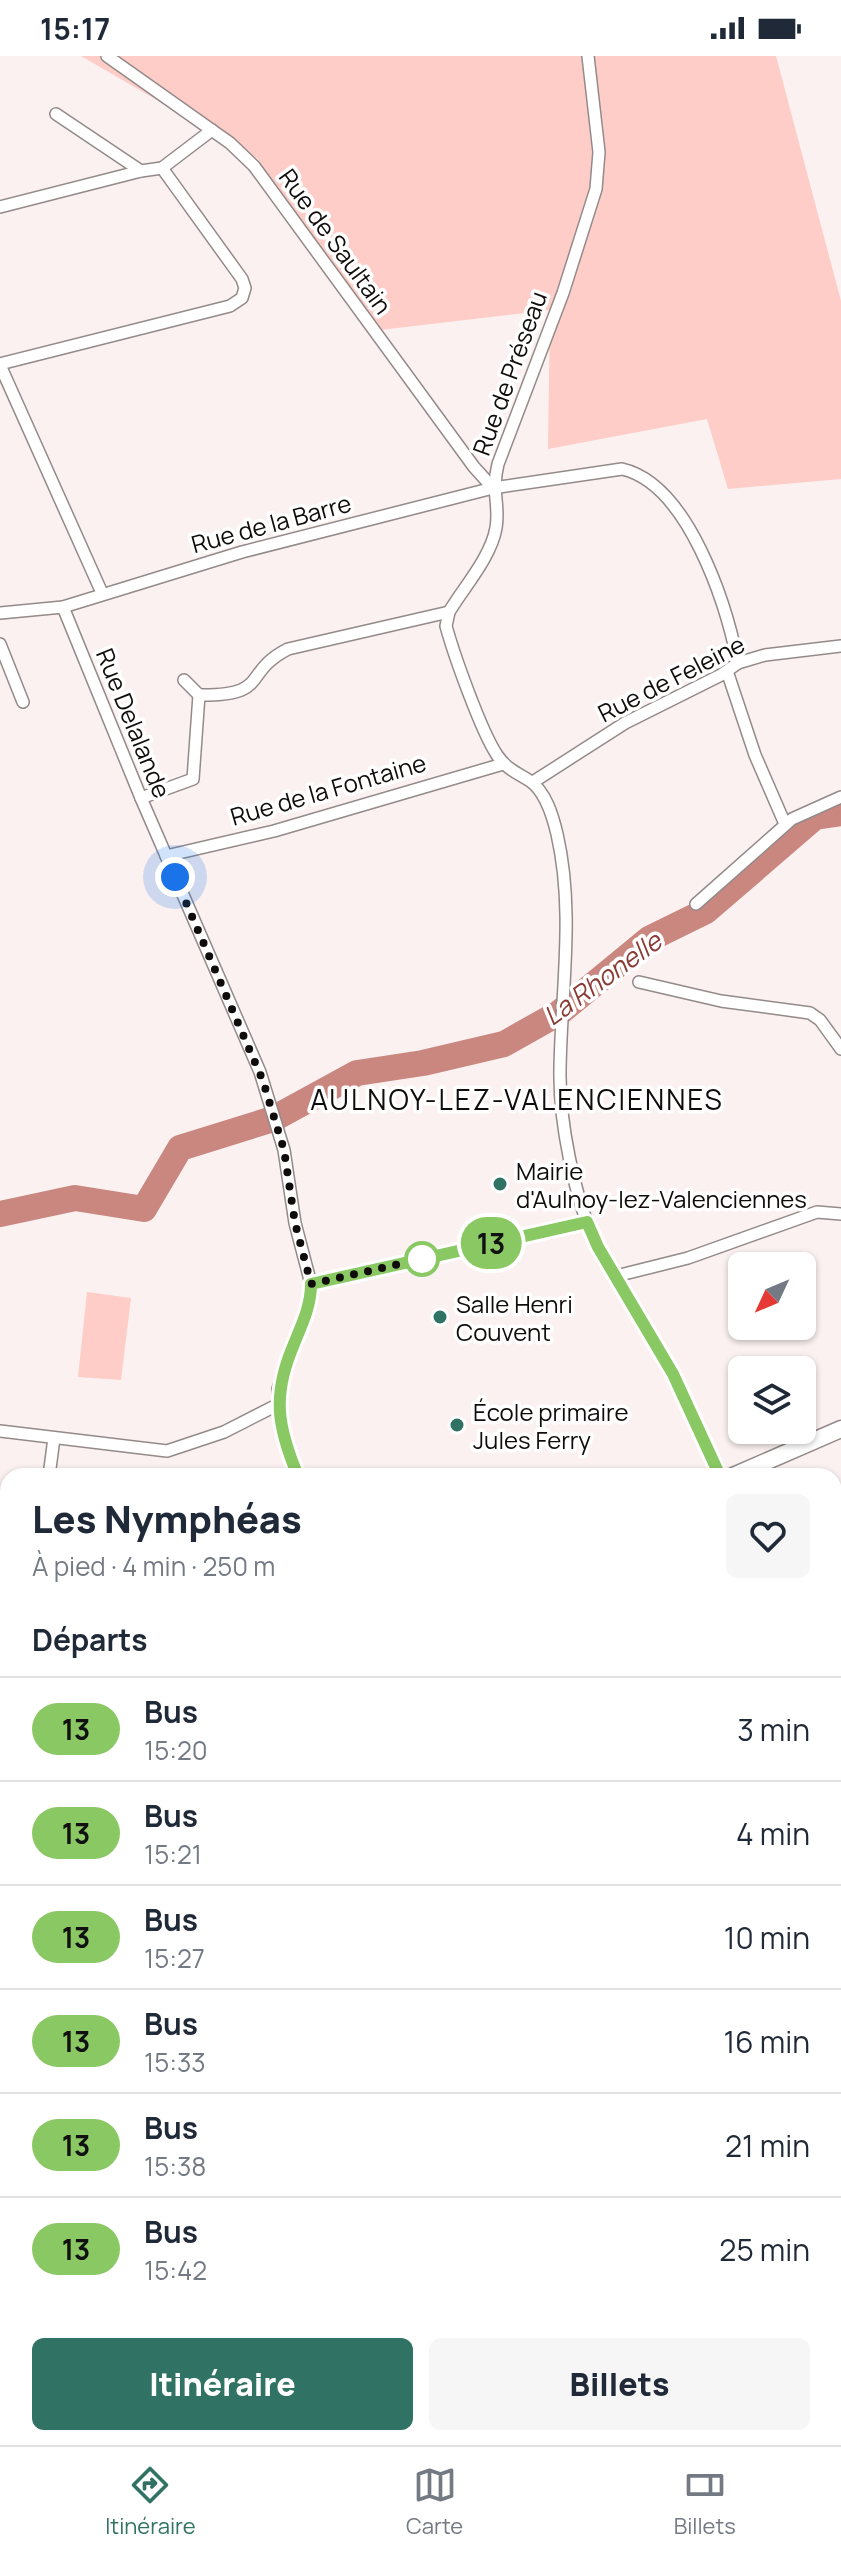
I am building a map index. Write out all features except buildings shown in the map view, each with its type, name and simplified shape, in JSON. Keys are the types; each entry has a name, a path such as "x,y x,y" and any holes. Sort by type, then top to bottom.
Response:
{"street":[{"name":"Rue de Saultain","path":"107,56 237,148 269,184 427,404 493,488"},
{"name":"Rue de Préseau","path":"449,612 493,539 497,516 493,488 501,454 563,293 596,189 599,152 588,56"},
{"path":"56,114 141,171"},
{"path":"0,207 162,168 212,130"},
{"path":"102,593 0,364 230,306 245,294 242,279 162,168"},
{"name":"Rue de la Barre","path":"0,613 63,607 251,550 493,488 607,470 629,471 651,481 684,516 727,616 738,663"},
{"name":"Rue Delalande","path":"63,607 141,798 252,1052 279,1133 295,1223 311,1284"},
{"path":"184,680 199,695 232,695 250,687 271,660 288,649 449,612 447,631 490,742 503,764 533,782 551,815 565,877 560,1072 564,1119 587,1222 668,1365 716,1468"},
{"name":"Rue de Feleine","path":"533,782 625,723 738,663 765,655 841,646"},
{"path":"1,650 23,702"},
{"path":"727,671 755,755 785,824"},
{"path":"141,798 193,779 199,695"},
{"name":"Rue de la Fontaine","path":"166,856 274,831 503,764"},
{"path":"696,904 785,824 804,811 841,797"},
{"path":"639,982 721,1001 810,1013 841,1049"},
{"path":"616,1276 688,1258 817,1212 841,1214"},
{"path":"295,1468 284,1436 279,1404 280,1382 308,1309 311,1284 587,1222"},
{"path":"0,1431 174,1450 232,1429 279,1404"},
{"path":"751,1468 841,1429"},
{"path":"50,1468 54,1438"}],"shaded area":[{"path":"81,56 776,56 841,301 841,479 728,489 707,419 548,449 550,310 380,330 257,158"},
{"path":"87,1292 131,1298 121,1380 78,1377"}],"waterway":[{"name":"La Rhonelle","path":"0,1214 75,1198 144,1209 180,1148 273,1119 357,1073 423,1063 504,1044 559,1013 649,939 706,911 815,817 841,813"}],"bus line":[{"name":"13","path":"295,1468 284,1436 278,1389 308,1309 311,1284 587,1222 598,1247 673,1374 716,1468"}],"place":[{"name":"Mairie d'Aulnoy-lez-Valenciennes","path":"500,1184"},
{"name":"Salle Henri Couvent","path":"440,1317"},
{"name":"École primaire Jules Ferry","path":"457,1425"}],"district":[{"name":"AULNOY-LEZ-VALENCIENNES","path":"517,1099"}],"route":[{"path":"175,877 263,1081 284,1150 295,1223 311,1284 422,1259"}]}
